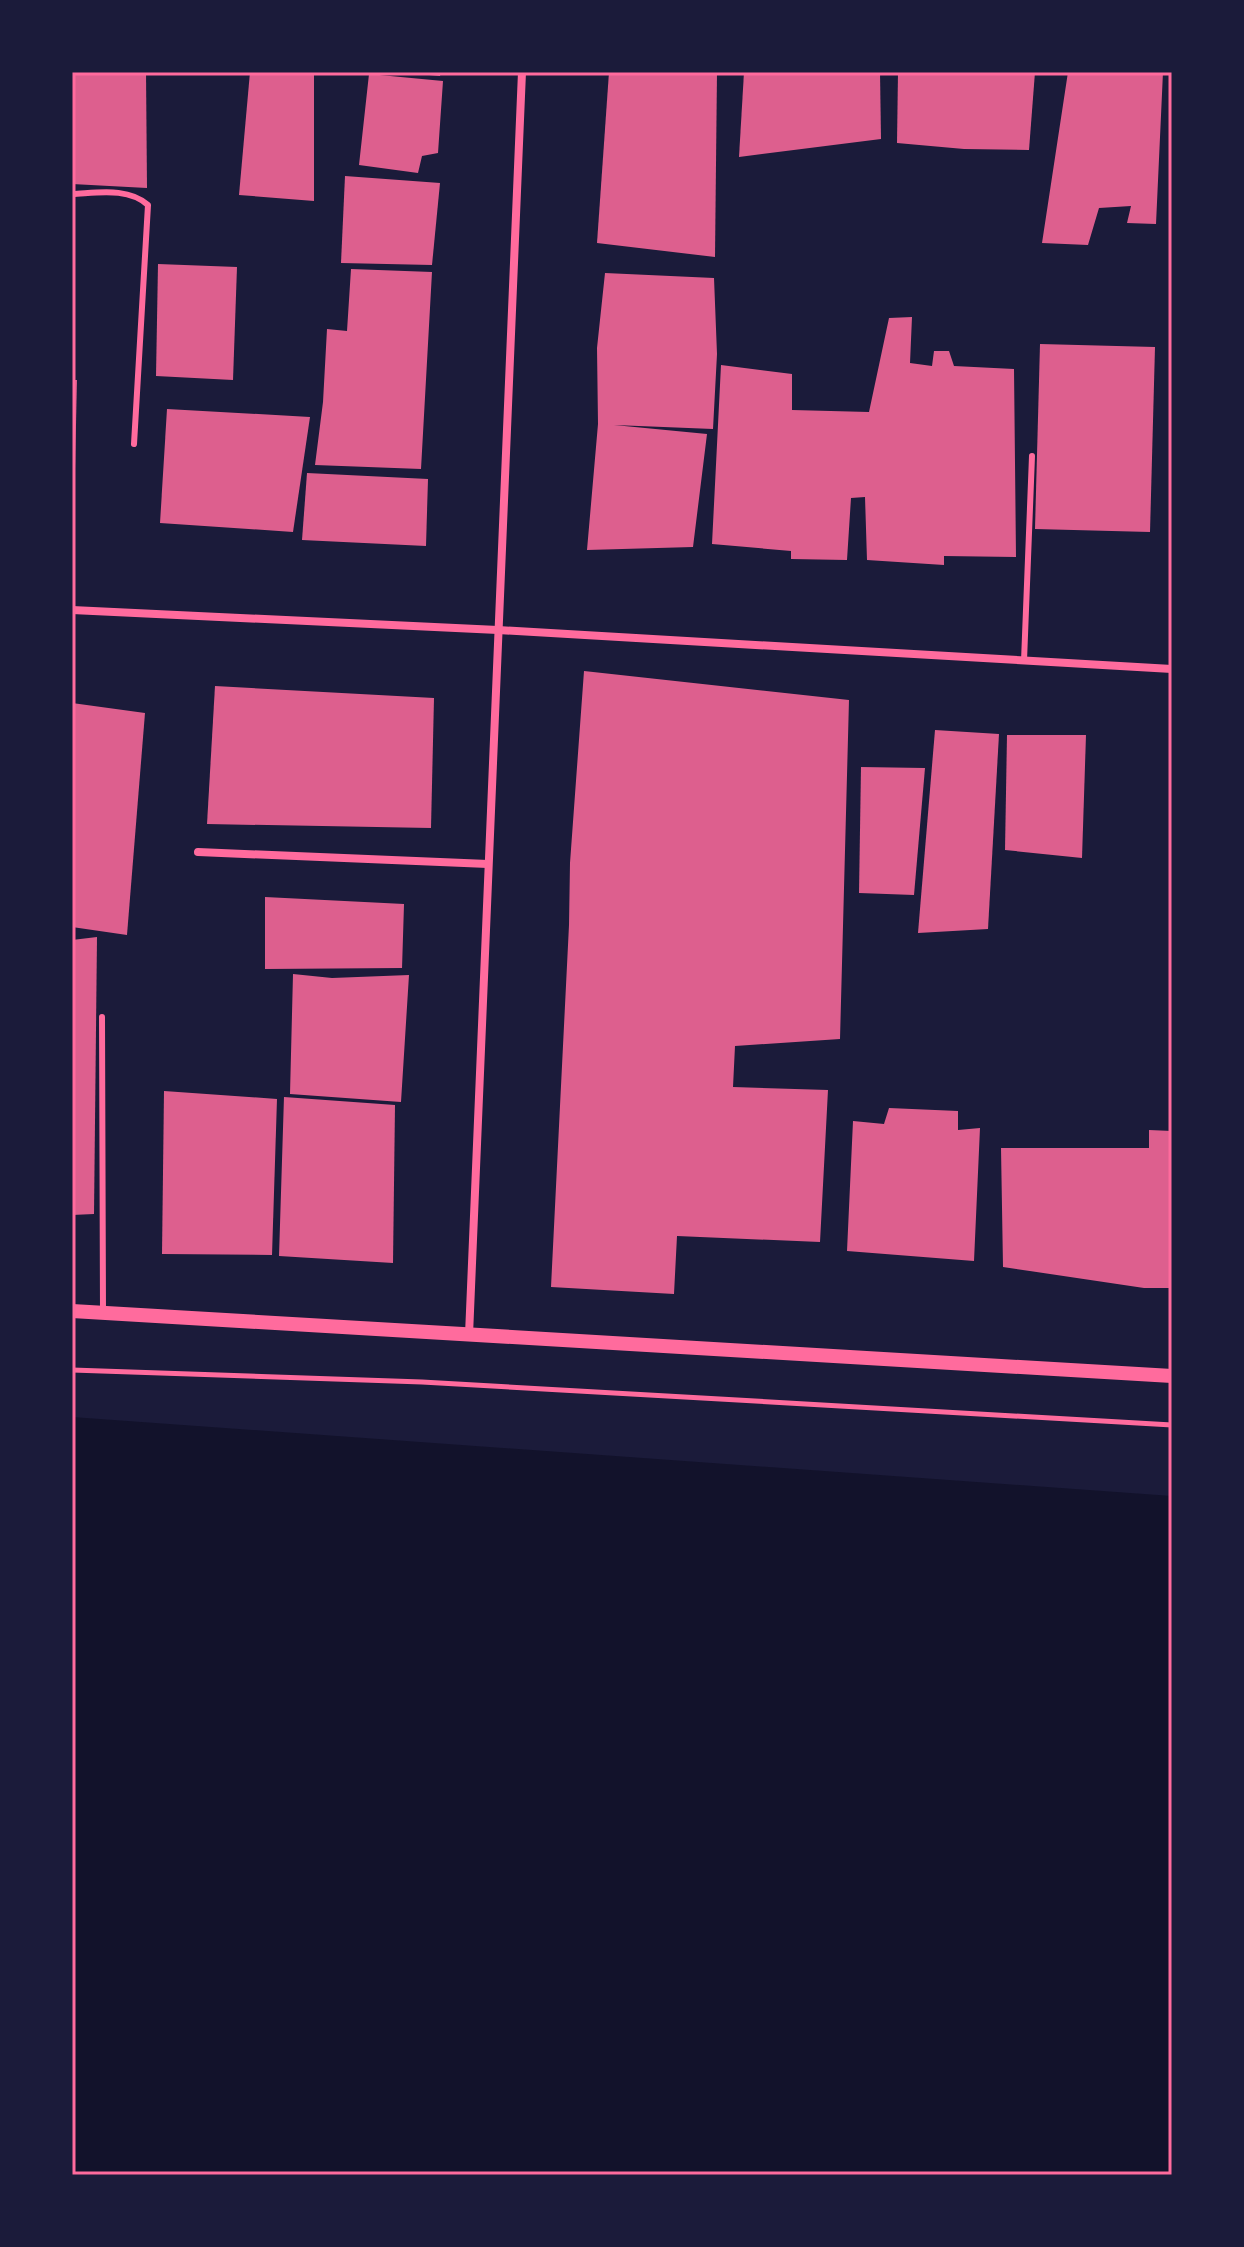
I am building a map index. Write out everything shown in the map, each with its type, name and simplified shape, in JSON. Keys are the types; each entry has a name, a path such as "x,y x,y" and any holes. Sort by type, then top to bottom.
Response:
{"street":[{"path":"469,1335 522,72"},
{"path":"72,610 498,630 1172,669"},
{"path":"198,852 488,864"},
{"path":"72,1311 1172,1376"}],"lane":[{"path":"72,194 119,193 139,196 148,205 134,444"},
{"path":"1024,661 1032,456"},
{"path":"102,1017 103,1313"}],"path":[{"path":"72,1370 422,1382 1172,1425"}],"shaded area":[{"path":"72,1417 1172,1496 1172,2175 72,2175"}],"building":[{"path":"72,72 146,72 147,188 72,184"},
{"path":"250,72 314,72 314,201 239,195"},
{"path":"418,72 441,72 440,76"},
{"path":"609,72 717,72 715,257 597,243"},
{"path":"744,72 880,72 881,139 739,157"},
{"path":"898,72 1035,72 1029,150 964,149 897,143"},
{"path":"1068,72 1163,72 1156,224 1127,223 1131,206 1099,208 1088,245 1042,243"},
{"path":"369,74 443,81 438,153 422,156 418,173 359,165"},
{"path":"345,176 440,183 432,265 341,263"},
{"path":"158,264 237,267 233,380 156,376"},
{"path":"351,269 432,272 421,469 315,465 323,402 327,329 347,331"},
{"path":"605,273 714,278 717,354 713,429 614,425 707,434 693,547 587,550 598,424 597,348"},
{"path":"912,317 910,363 932,366 934,351 949,351 954,366 1014,369 1016,557 944,556 944,565 867,560 865,497 851,498 847,560 791,559 791,551 712,544 721,365 792,374 792,410 869,412 889,318"},
{"path":"1040,344 1155,347 1150,532 1035,529"},
{"path":"72,380 77,380 75,469 72,469"},
{"path":"167,409 310,417 293,532 160,523"},
{"path":"307,473 428,479 426,546 302,540"},
{"path":"584,671 849,700 840,1039 735,1046 733,1087 828,1090 820,1242 677,1236 674,1294 551,1287 570,863"},
{"path":"215,686 434,698 431,828 207,824"},
{"path":"72,703 145,713 127,935 72,927"},
{"path":"935,730 999,734 988,929 918,933"},
{"path":"1007,735 1086,735 1082,858 1005,850"},
{"path":"861,767 925,768 914,895 859,893"},
{"path":"265,897 404,904 402,968 265,969"},
{"path":"97,937 94,1214 72,1215 72,940"},
{"path":"293,974 332,978 409,975 401,1102 290,1094"},
{"path":"164,1091 277,1099 272,1255 162,1254"},
{"path":"284,1097 395,1105 393,1263 279,1256"},
{"path":"889,1108 958,1111 958,1130 980,1128 974,1261 847,1251 853,1121 884,1124"},
{"path":"1149,1130 1172,1131 1172,1288 1144,1288 1003,1267 1001,1148 1149,1148"}]}
